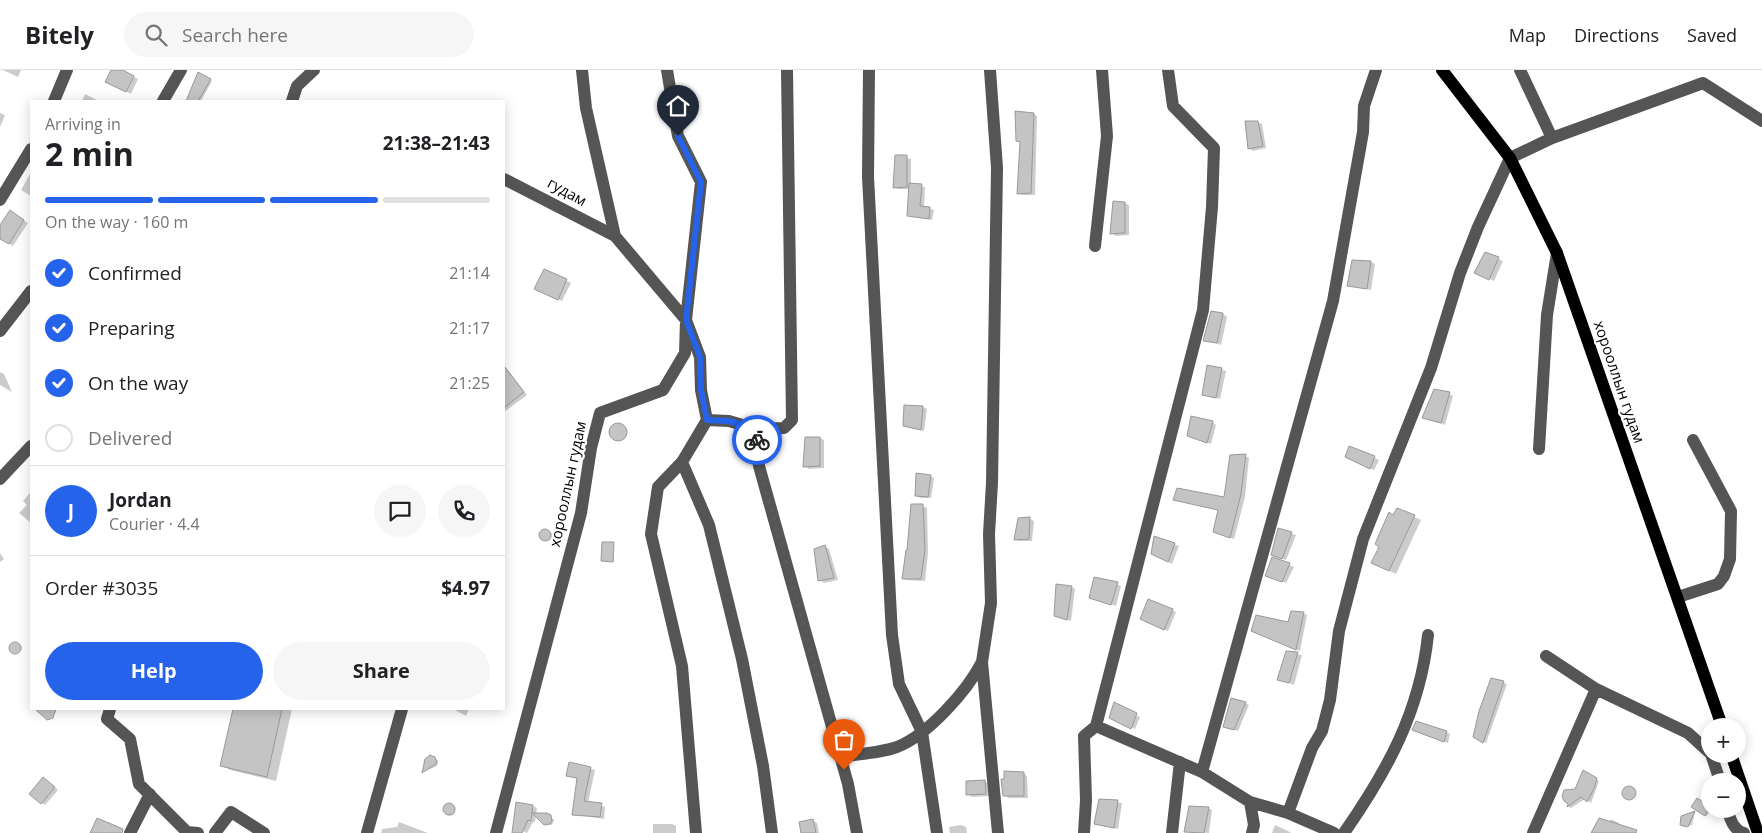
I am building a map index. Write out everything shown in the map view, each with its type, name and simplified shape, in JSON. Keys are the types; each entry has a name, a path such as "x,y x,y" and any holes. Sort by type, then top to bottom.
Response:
{"main road":[{"name":"хорооллын гудам","path":"1442,70 1510,158 1557,253 1719,718"},
{"path":"1734,763 1758,833"}],"street":[{"path":"54,100 68,70"},
{"path":"165,100 181,70"},
{"path":"292,100 297,86 314,70"},
{"path":"582,70 586,108 615,236 686,320 700,357 701,390 707,420 682,462 658,486 651,534 682,666 696,833"},
{"name":"хорооллын гудам","path":"496,833 581,513 591,448 600,413 662,390 685,353 686,320 701,182 678,136 668,70"},
{"path":"707,420 729,421 756,429 784,428 792,420 787,70"},
{"path":"869,70 868,177 892,635 899,684 922,732 937,833"},
{"path":"990,70 997,168 992,484 989,534 991,603 982,662 998,833"},
{"path":"1095,246 1108,136 1102,70"},
{"path":"1084,833 1086,800 1084,736 1096,726 1203,310 1212,207 1214,148 1173,106 1168,70"},
{"path":"1202,772 1333,301 1362,132 1364,106 1376,70"},
{"path":"1520,70 1552,138"},
{"path":"1288,814 1312,748 1322,731 1330,700 1339,632 1363,539 1431,368 1460,273 1478,227 1510,158 1552,138 1702,83 1762,121"},
{"path":"0,200 30,151"},
{"name":"гудам","path":"505,179 615,236"},
{"path":"1539,449 1547,315 1557,253"},
{"path":"0,332 30,292"},
{"path":"756,429 759,466 848,784 857,833"},
{"path":"1678,597 1718,584 1724,576 1730,559 1731,511 1693,440"},
{"path":"0,479 30,447"},
{"path":"682,462 709,525 742,659 763,766 772,833"},
{"path":"1344,833 1377,784 1396,749 1418,690 1428,635"},
{"path":"1546,656 1596,689 1688,733 1701,745"},
{"path":"840,757 898,747 922,732 974,678 982,662"},
{"path":"1533,833 1596,689"},
{"path":"110,710 107,719 130,739 139,784 187,832 198,833"},
{"path":"367,833 402,710"},
{"path":"1096,726 1202,772 1250,802 1288,814 1334,833"},
{"path":"1172,833 1180,762"},
{"path":"130,833 150,794"},
{"path":"1250,802 1254,825 1252,833"},
{"path":"214,833 232,812 264,833"},
{"path":"1730,818 1738,831 1744,833"}],"building":[{"path":"111,70 123,70 134,76 126,92 105,82"},
{"path":"198,72 211,79 199,100 186,100"},
{"path":"1015,111 1034,113 1031,193 1017,194 1020,142 1016,141"},
{"path":"1245,121 1258,121 1263,146 1248,149"},
{"path":"895,155 907,155 907,187 893,188"},
{"path":"909,183 922,184 920,206 930,207 929,219 907,216"},
{"path":"1113,201 1125,202 1125,233 1110,234"},
{"path":"10,210 24,220 9,244 0,239 0,225"},
{"path":"1485,252 1499,257 1489,280 1474,273"},
{"path":"1352,260 1371,261 1367,289 1347,286"},
{"path":"544,269 567,279 558,300 534,289"},
{"path":"1211,311 1223,313 1217,343 1203,341"},
{"path":"1207,365 1222,368 1216,398 1202,395"},
{"path":"505,367 524,392 505,407"},
{"path":"1434,389 1450,392 1441,423 1422,418"},
{"path":"904,405 923,406 921,430 903,426"},
{"path":"1191,416 1213,421 1207,443 1187,436"},
{"path":"618,423 624,426 627,432 624,438 618,441 612,438 609,432 612,426"},
{"path":"805,437 820,437 820,466 803,467"},
{"path":"1349,446 1375,456 1370,469 1345,457"},
{"path":"1246,454 1241,494 1230,538 1213,532 1218,510 1173,500 1177,488 1224,497 1230,455"},
{"path":"916,473 931,475 928,497 915,496"},
{"path":"911,504 923,504 925,550 921,579 902,579 907,550"},
{"path":"1397,508 1415,515 1389,571 1371,563 1379,547 1375,544 1389,512 1393,515"},
{"path":"1030,517 1029,539 1014,540 1018,518"},
{"path":"1278,528 1292,532 1282,559 1271,555"},
{"path":"543,529 547,529 551,535 547,541 543,541 539,537 539,533"},
{"path":"1154,536 1175,543 1168,562 1151,554"},
{"path":"602,542 614,542 613,562 601,561"},
{"path":"825,545 834,578 818,581 814,549"},
{"path":"1272,557 1290,563 1282,582 1265,576"},
{"path":"1094,577 1118,582 1111,605 1089,598"},
{"path":"1056,584 1072,586 1067,620 1054,616"},
{"path":"1148,599 1173,609 1164,630 1140,619"},
{"path":"1291,611 1304,612 1296,650 1251,631 1256,615 1288,622"},
{"path":"13,642 17,642 21,648 17,654 13,654 9,650 9,646"},
{"path":"1286,651 1298,652 1289,683 1277,680"},
{"path":"1491,678 1504,681 1483,743 1473,737 1479,711"},
{"path":"1231,698 1246,702 1234,730 1223,727"},
{"path":"1114,702 1137,713 1131,729 1109,718"},
{"path":"36,710 56,710 53,718 47,720"},
{"path":"233,710 282,710 267,777 220,766"},
{"path":"1416,721 1447,731 1444,742 1412,730"},
{"path":"430,755 435,757 437,763 422,773 425,759"},
{"path":"569,762 591,767 584,801 602,803 600,817 572,815 577,778 566,776"},
{"path":"1583,770 1597,778 1594,789 1587,802 1581,797 1567,807 1568,804 1562,796 1564,790 1575,789"},
{"path":"1004,771 1024,772 1024,796 1003,796 1001,779 1004,779"},
{"path":"43,777 55,787 41,804 29,794"},
{"path":"985,780 986,794 966,795 966,781"},
{"path":"1629,786 1634,788 1636,793 1634,798 1629,800 1624,798 1622,793 1624,788"},
{"path":"1697,798 1701,800 1701,813 1691,807"},
{"path":"1099,799 1118,800 1114,828 1094,824"},
{"path":"516,802 533,805 531,821 528,820 522,833 512,833"},
{"path":"451,803 454,804 454,814 447,815 444,814 443,807 444,804"},
{"path":"1189,806 1209,807 1204,833 1184,832"},
{"path":"1695,811 1688,827 1680,825 1681,816"},
{"path":"532,813 547,813 551,815 552,821 550,824 544,825"},
{"path":"97,818 123,829 122,833 90,833"},
{"path":"1599,818 1637,830 1636,833 1591,833"},
{"path":"813,819 816,833 801,833 799,822"}],"way so far":[{"path":"757,440 759,466 844,770"}],"route":[{"path":"678,136 701,182 686,320 700,357 701,390 707,420 729,421 756,429 757,440"}]}
